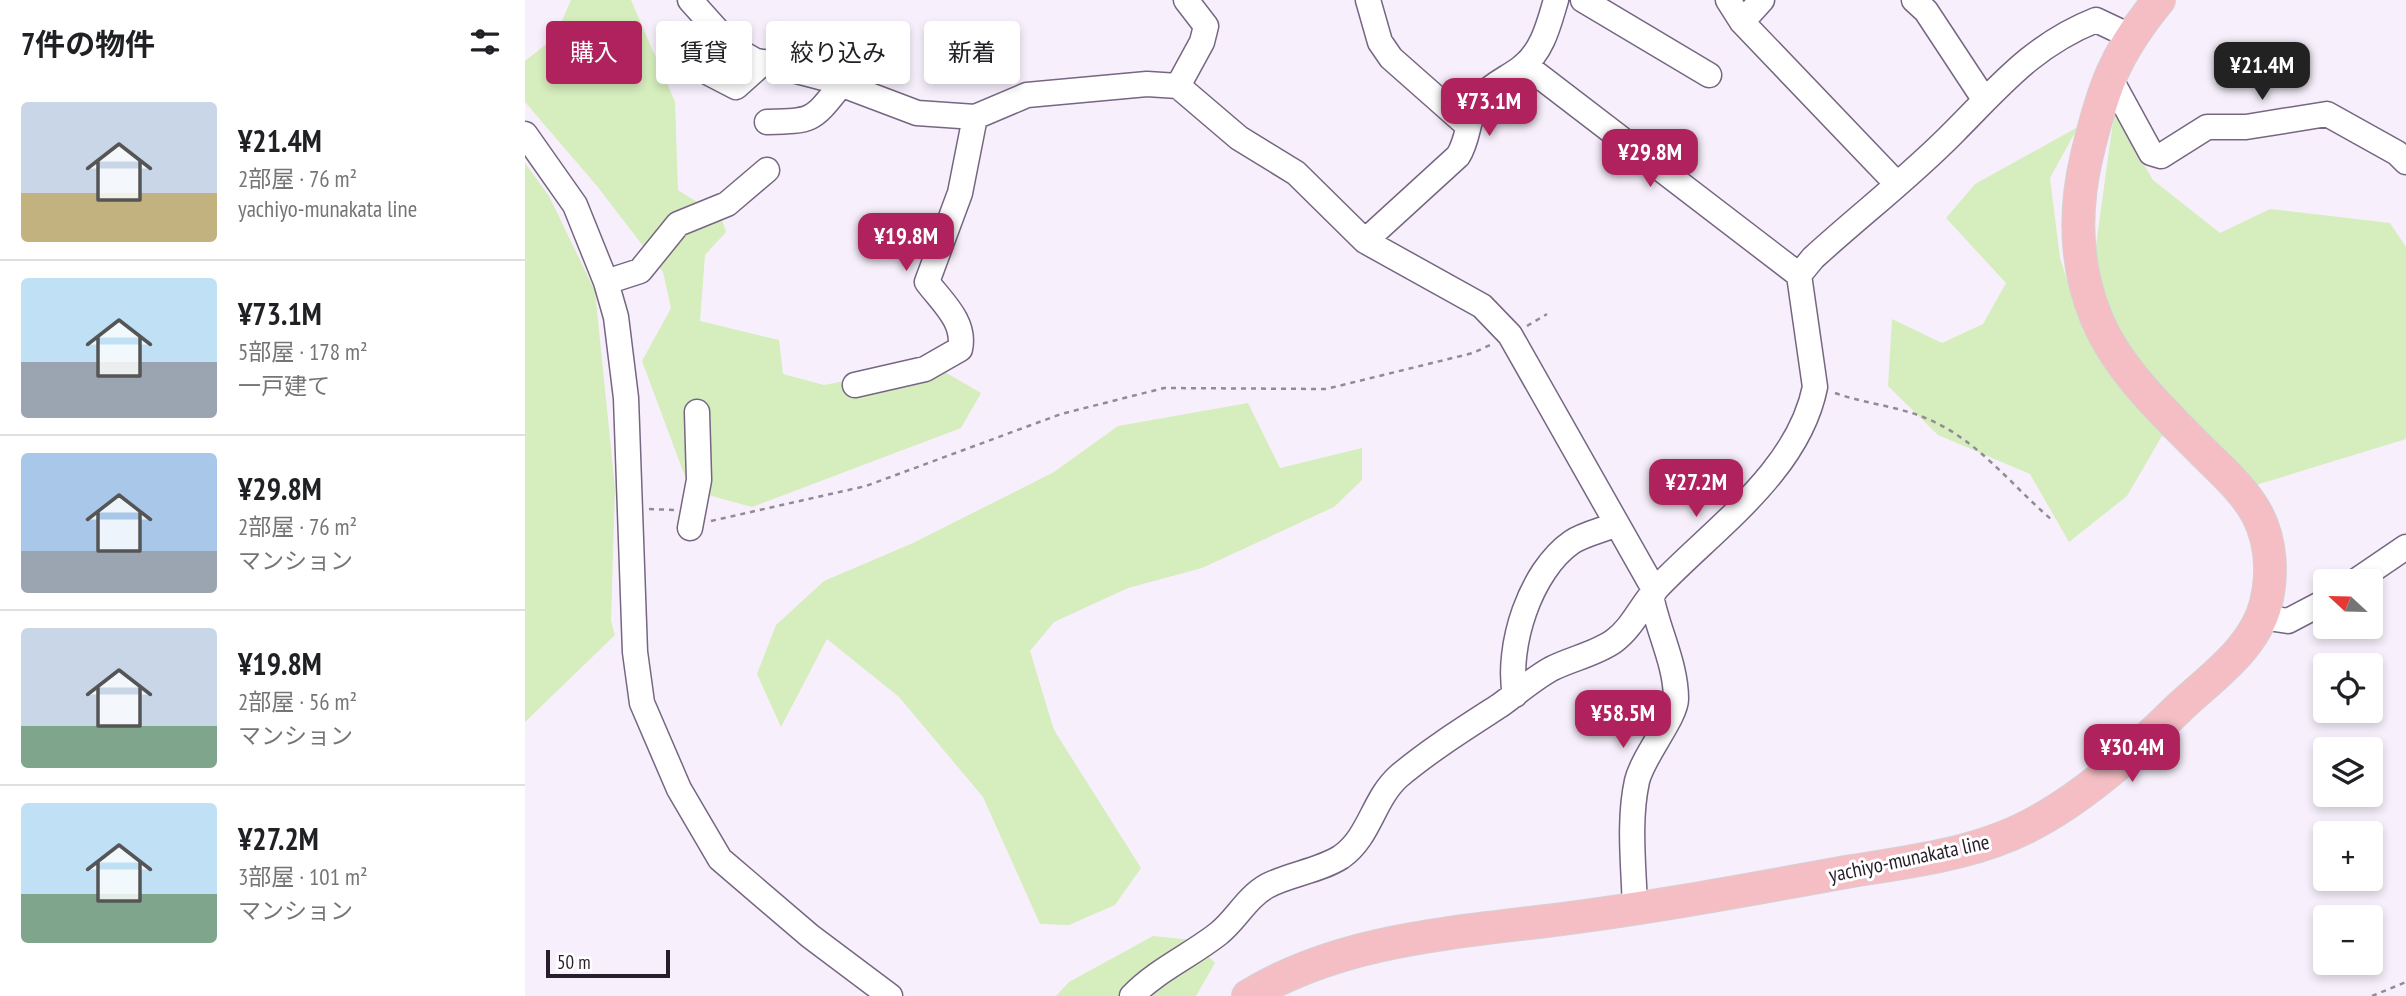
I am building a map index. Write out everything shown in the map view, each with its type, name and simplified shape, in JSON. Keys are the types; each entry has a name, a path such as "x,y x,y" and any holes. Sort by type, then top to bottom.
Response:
{"main road":[{"name":"yachiyo-munakata line","path":"1248,996 1308,966 1369,947 1442,934 1635,910 1948,854 2012,834 2039,821 2077,795 2168,719 2236,656 2261,617 2269,581 2269,548 2257,514 2241,490 2162,411 2125,366 2097,320 2083,275 2077,235 2079,188 2109,76 2130,36 2159,0"}],"street":[{"path":"690,0 707,21"},
{"path":"713,21 717,0"},
{"path":"1178,86 1202,42 1206,26 1186,0"},
{"path":"1365,241 1458,156 1482,95 1525,65 1543,41 1556,0"},
{"path":"1583,0 1709,75"},
{"path":"1728,0 1742,22 1897,184"},
{"path":"1742,22 1762,0"},
{"path":"1914,0 1926,11 1984,99"},
{"path":"1372,4 1380,42 1391,58 1468,126"},
{"path":"1799,275 1821,251 1954,132 1984,99 2022,64 2077,28 2096,20 2130,36"},
{"path":"752,57 764,62 752,73"},
{"path":"1132,996 1164,970 1221,933 1250,899 1265,887 1339,858 1356,845 1377,804 1397,779 1425,755 1550,670 1611,643 1629,628 1653,593 1743,505 1774,469 1797,434 1812,403 1815,387 1799,275 1678,171 1525,65"},
{"path":"2109,76 2151,153 2161,156 2207,128 2246,127 2327,114 2397,153 2406,162"},
{"path":"767,122 805,121 818,113 832,84"},
{"path":"836,84 918,113 975,117 1027,95 1147,84 1178,86 1239,138 1296,173 1365,241 1482,306 1510,335 1653,593 1675,682 1677,703 1646,754 1637,781 1633,820 1635,910"},
{"path":"855,385 925,369 960,349 962,338 958,321 927,282 960,194 975,117"},
{"path":"525,134 575,205 606,282 621,348 626,398 635,652 642,703 679,789 720,859 810,936 890,996"},
{"path":"606,282 640,271 678,223 727,204 767,170"},
{"path":"691,522 699,480 697,412"},
{"path":"1515,695 1511,674 1517,632 1527,605 1549,566 1572,542 1617,524"},
{"path":"2373,569 2406,547"},
{"path":"2261,617 2288,621 2313,608"}],"path":[{"path":"629,509 680,510 691,522 711,521 866,486 1061,414 1164,388 1326,389 1473,353 1547,314"},
{"path":"1815,387 1855,400 1900,408 1964,438 1978,447 2012,486 2052,520"},
{"path":"2372,996 2406,982"}],"green space":[{"path":"571,0 631,0 640,21 562,21"},
{"path":"642,26 656,58 656,84 667,84 675,102 678,190 721,217 726,232 705,255 700,321 779,340 783,374 824,385 931,364 981,393 961,428 752,507 690,490 642,361 671,308 663,272 597,186 525,102 525,61 546,44 546,84 642,84"},
{"path":"2114,114 2153,180 2220,233 2270,209 2390,223 2406,247 2406,439 2256,485 2162,436 2127,496 2069,542 2030,474 1938,435 1888,386 1892,319 1942,343 1983,324 2006,283 1946,218 1975,184 2078,127 2050,178 2060,258 2084,333"},
{"path":"525,163 549,196 595,291 615,488 611,621 615,635 525,722"},
{"path":"1248,403 1280,468 1362,448 1362,480 1334,507 1202,568 1128,588 1054,622 1030,651 1054,730 1141,868 1115,905 1069,925 1040,924 983,797 899,697 827,639 781,727 757,674 776,625 824,581 913,543 1054,472 1118,426"},
{"path":"1153,936 1193,940 1215,963 1196,996 1056,996 1069,982"}]}
